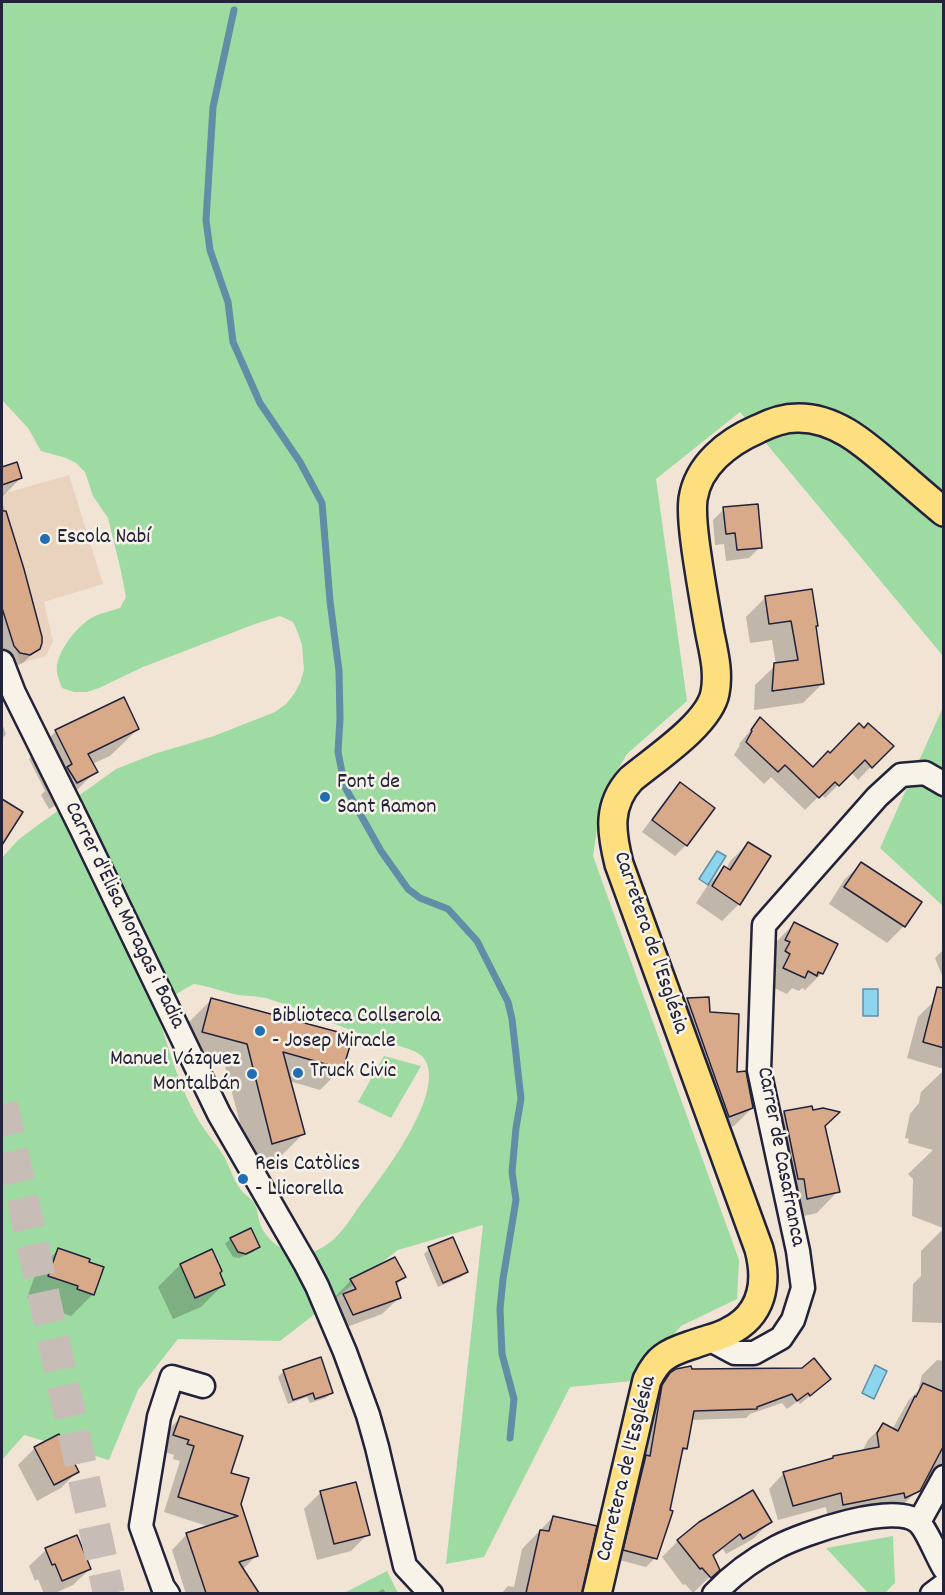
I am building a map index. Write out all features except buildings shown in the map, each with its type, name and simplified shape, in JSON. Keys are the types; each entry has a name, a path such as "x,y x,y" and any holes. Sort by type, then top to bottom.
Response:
{"main road":[{"name":"Carretera de l'Església","path":"597,1593 647,1380 652,1370 663,1358 675,1351 740,1326 755,1309 764,1274 762,1258 619,864 612,826 615,805 623,787 692,729 712,702 715,693 717,669 694,532 692,506 696,485 711,459 737,440 766,425 797,417 831,425 847,432 866,445 944,512"}],"street":[{"name":"Carrer d'Elisa Moragas i Badia","path":"2,662 14,693 219,1114 317,1286 345,1352 368,1416 405,1566 431,1593"},
{"name":"Carrer de Casafranca","path":"709,1339 735,1353 754,1353 781,1338 793,1320 803,1288 798,1251 759,1070 764,925 877,797 901,775 925,773 944,784"},
{"path":"168,1593 163,1587 141,1526 159,1417 172,1377 203,1386"},
{"path":"919,1522 944,1477"},
{"path":"714,1593 752,1562 778,1547 807,1534 865,1518 894,1515 906,1516 919,1522 944,1568"},
{"path":"932,1593 944,1585"}],"shaded area":[{"name":"Escola Nabí","path":"69,475 103,584 44,602 53,641 46,656 20,663 2,608 2,494"}],"green space":[{"path":"2,2 943,2 943,656 740,412 656,479 687,701 627,754 602,796 593,856 739,1260 737,1299 681,1326 632,1381 570,1387 484,1557 446,1564 483,1225 398,1250 280,1341 178,1339 138,1390 109,1460 24,1435 2,1460 2,858 18,840 116,769 154,754 214,736 275,712 294,694 304,670 302,645 298,633 293,622 280,616 143,667 87,692 74,692 62,688 57,668 62,651 81,625 99,614 120,608 126,597 121,571 108,518 93,496 85,472 76,463 66,458 41,451 28,428 2,400","holes":["194,984 238,995 269,999 375,1039 407,1048 422,1056 428,1070 428,1087 412,1128 388,1168 342,1231 315,1251 306,1254 289,1252 279,1247 266,1235 255,1205 239,1186 225,1158 199,1121 182,1087 160,1023 159,1013 174,996"]},
{"path":"943,707 943,906 880,848"},
{"path":"384,1056 421,1066 391,1118 358,1102"},
{"path":"893,1536 895,1583 885,1593 868,1593 826,1548"},
{"path":"387,1571 398,1593 344,1593 346,1592"}],"water":[{"path":"717,851 726,856 708,885 699,879"},
{"path":"863,989 878,989 878,1016 863,1016"},
{"path":"875,1365 887,1371 874,1399 862,1393"}],"waterway":[{"path":"234,10 213,107 206,220 210,250 228,302 233,342 260,403 300,462 322,503 330,601 339,671 338,752 345,787 381,851 408,889 420,898 448,909 477,941 508,1002 512,1019 521,1099 512,1172 516,1200 500,1309 502,1354 514,1399 510,1438"}],"tunnel":[{"path":"2,1104 109,1594"}],"place":[{"name":"Escola Nabí","path":"45,539"},
{"name":"Font de Sant Ramon","path":"325,797"},
{"name":"Biblioteca Collserola - Josep Miracle","path":"260,1031"},
{"name":"Truck Civic","path":"298,1073"},
{"name":"Manuel Vázquez Montalbán","path":"252,1074"},
{"name":"Reis Catòlics - Llicorella","path":"243,1179"}]}
